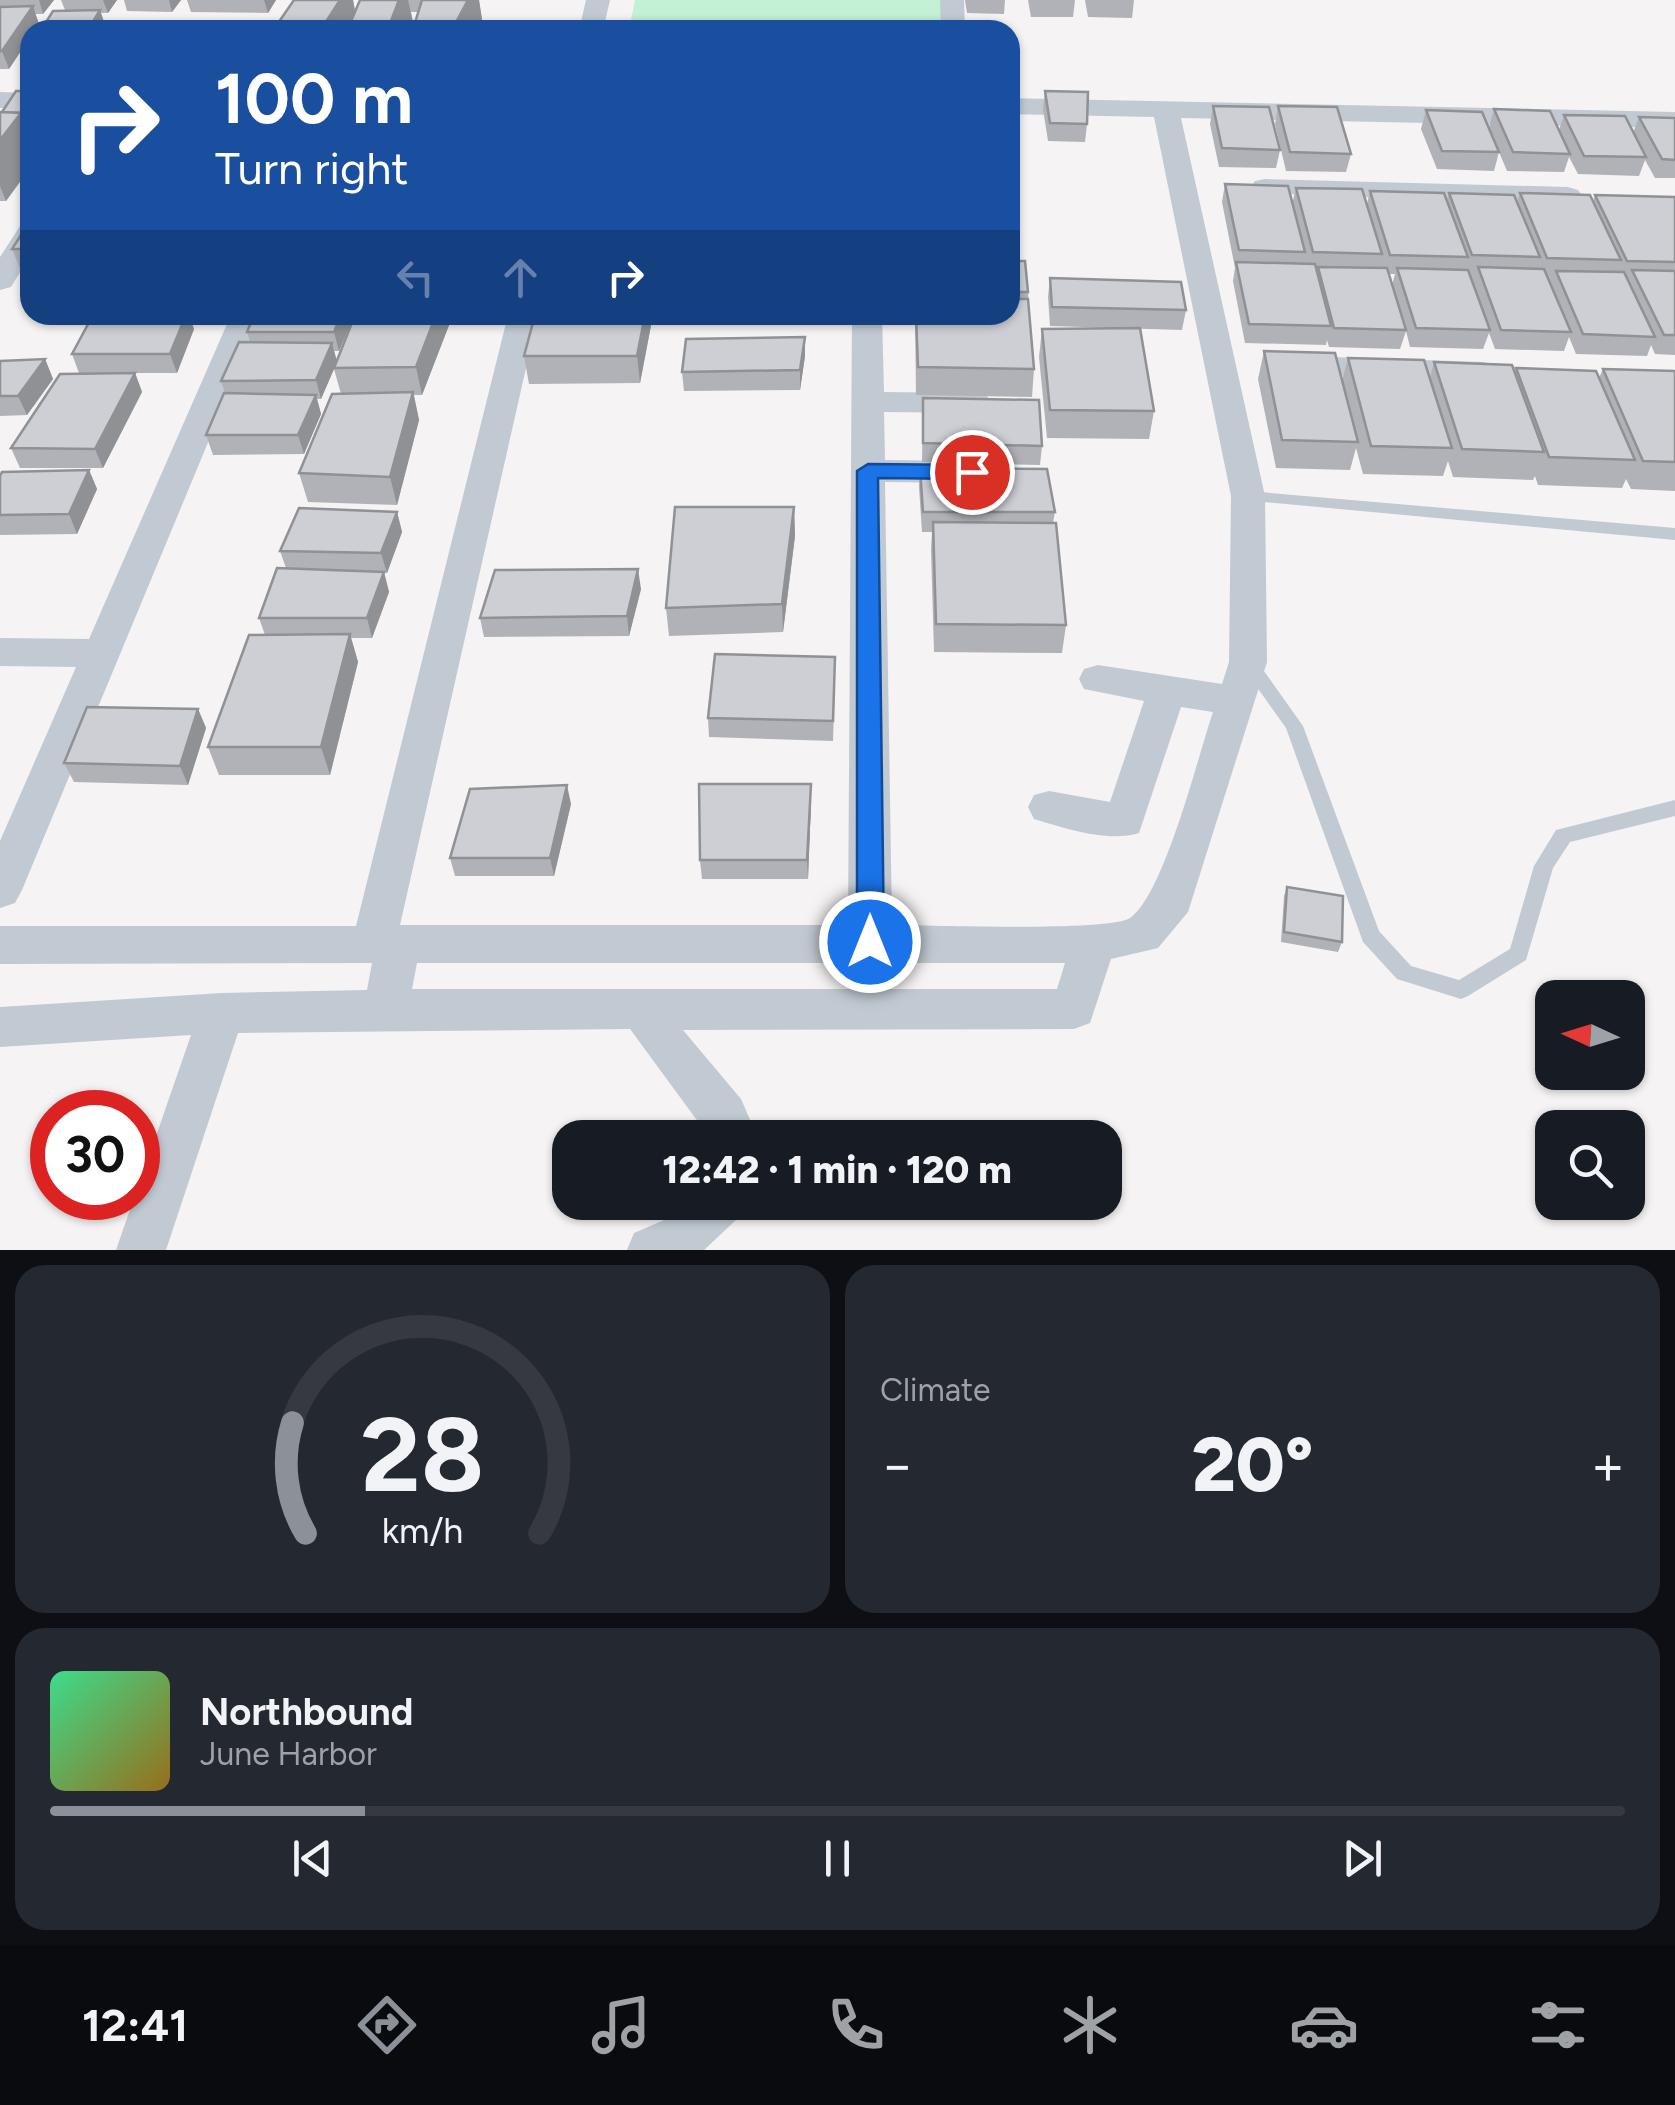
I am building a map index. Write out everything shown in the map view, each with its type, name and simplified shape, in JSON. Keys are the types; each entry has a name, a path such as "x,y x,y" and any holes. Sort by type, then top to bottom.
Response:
{"street":[{"path":"1020,106 1675,120"},
{"path":"0,945 1094,944 1142,935 1173,899 1248,662 1248,496 1165,107"},
{"path":"1264,187 1597,197"},
{"path":"0,281 20,248"},
{"path":"0,890 242,325"},
{"path":"384,1010 387,943 521,325"},
{"path":"867,325 870,942"},
{"path":"1300,366 1517,374"},
{"path":"868,402 998,404"},
{"path":"868,471 1008,472"},
{"path":"0,652 102,652"},
{"path":"1098,679 1236,701"},
{"path":"1049,807 1124,821 1168,688"},
{"path":"0,1027 149,1014 384,1010 1074,1009 1094,944"},
{"path":"641,1008 726,1120"},
{"path":"142,1250 222,1013"},
{"path":"652,1250 682,1237 700,1220"}],"lane":[{"path":"1248,496 1675,534"},
{"path":"1248,662 1294,726 1370,936 1404,973 1461,990 1519,954 1544,866 1562,836 1675,808"}],"green space":[{"path":"635,0 942,0 943,20 631,20"}],"building":[{"path":"294,0 340,0 327,20 280,20"},
{"path":"360,0 399,0 391,20 352,20"},
{"path":"422,0 468,0 457,20 416,20"},
{"path":"33,6 2,51 0,51 0,7"},
{"path":"100,10 94,20 47,20 53,11"},
{"path":"16,91 20,91 20,113 2,112"},
{"path":"1045,91 1088,92 1087,124 1050,123"},
{"path":"1213,106 1269,107 1280,150 1222,148"},
{"path":"1278,106 1337,107 1351,154 1290,152"},
{"path":"1494,109 1550,111 1570,154 1513,152"},
{"path":"1426,110 1482,112 1499,152 1442,151"},
{"path":"0,112 20,113 20,114 0,140"},
{"path":"1564,115 1625,116 1646,157 1584,156"},
{"path":"1639,117 1675,118 1675,160 1662,159"},
{"path":"1225,184 1288,186 1305,252 1239,250"},
{"path":"1296,188 1362,189 1382,254 1313,252"},
{"path":"1370,191 1444,193 1468,257 1390,255"},
{"path":"1449,193 1514,195 1540,257 1472,255"},
{"path":"1520,193 1590,195 1621,260 1547,258"},
{"path":"1595,195 1675,197 1675,262 1627,261"},
{"path":"1020,261 1025,261 1028,292 1020,292"},
{"path":"1236,262 1315,264 1331,326 1249,324"},
{"path":"1318,267 1387,268 1406,330 1334,328"},
{"path":"1478,267 1544,269 1571,332 1501,330"},
{"path":"1397,268 1468,270 1490,330 1416,328"},
{"path":"1632,270 1675,271 1675,335 1664,335"},
{"path":"1556,271 1624,272 1655,337 1583,334"},
{"path":"1050,278 1181,282 1186,310 1052,307"},
{"path":"1020,299 1028,299 1034,369 918,367 916,325 1020,325"},
{"path":"88,325 182,325 170,354 72,354"},
{"path":"250,325 337,325 334,332 247,332"},
{"path":"351,325 432,325 416,367 334,368"},
{"path":"532,325 643,325 637,356 524,356"},
{"path":"1140,328 1154,411 1050,410 1042,329"},
{"path":"805,337 800,370 682,372 686,339"},
{"path":"239,342 332,343 316,380 221,381"},
{"path":"1264,351 1335,353 1358,442 1282,440"},
{"path":"1348,358 1424,360 1452,448 1371,446"},
{"path":"45,359 18,396 0,396 0,361"},
{"path":"1434,362 1512,365 1544,452 1462,449"},
{"path":"1516,368 1596,371 1635,460 1549,457"},
{"path":"1603,369 1675,371 1675,462 1643,461"},
{"path":"135,373 95,449 11,448 60,374"},
{"path":"413,392 390,477 299,473 332,394"},
{"path":"224,393 316,395 298,435 206,435"},
{"path":"923,398 1039,400 1042,446 923,443"},
{"path":"920,468 1047,469 1055,512 923,512"},
{"path":"89,470 69,514 0,515 2,472"},
{"path":"675,507 794,507 782,604 666,608"},
{"path":"299,508 397,512 381,553 280,551"},
{"path":"933,522 1056,523 1066,625 936,624"},
{"path":"277,568 384,572 367,618 259,618"},
{"path":"638,569 627,616 480,618 495,570"},
{"path":"350,634 321,747 208,747 249,635"},
{"path":"715,654 835,657 833,721 708,718"},
{"path":"87,707 198,709 180,766 64,763"},
{"path":"699,784 811,784 807,860 700,860"},
{"path":"567,785 550,858 450,858 470,789"},
{"path":"1287,887 1343,896 1342,942 1284,932"}],"route":[{"path":"870,942 868,471 972,472"}]}
